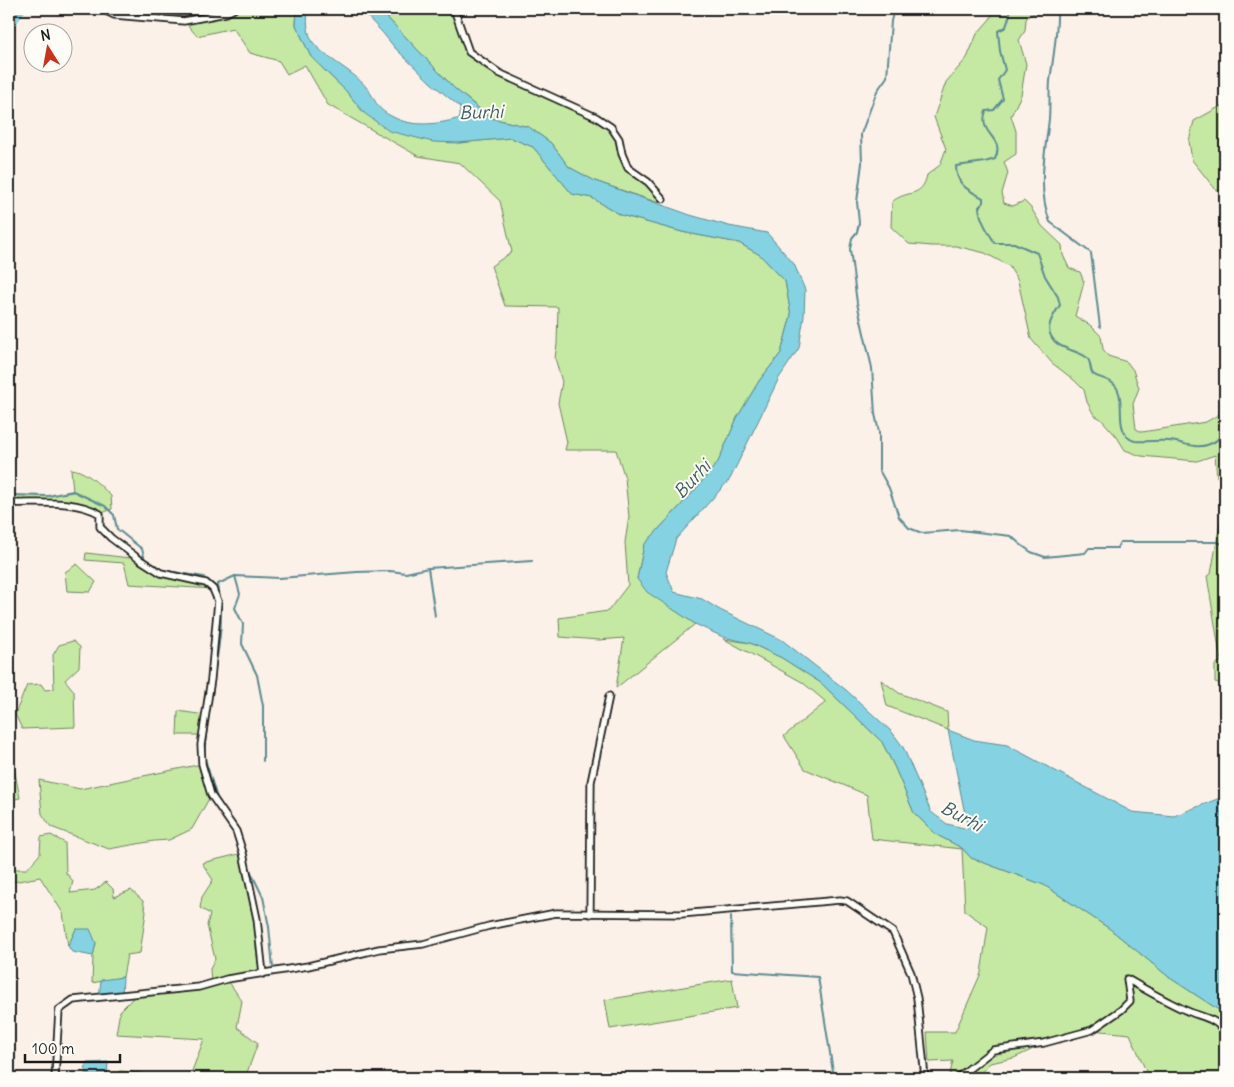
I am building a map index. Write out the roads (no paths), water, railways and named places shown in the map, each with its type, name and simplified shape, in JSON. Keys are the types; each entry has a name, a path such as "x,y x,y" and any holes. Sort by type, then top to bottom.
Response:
{"street":[{"path":"102,9 114,15 184,21 226,13 234,9"},
{"path":"454,9 469,52 499,73 596,117 611,127 619,139 622,154 628,168 648,182 663,199"},
{"path":"9,503 70,505 91,509 100,514 100,527 111,538 139,559 161,573 206,583 213,589 218,601 217,620 211,679 200,745 202,764 211,795 236,831 243,853 257,919 263,974"},
{"path":"590,914 591,782 610,696"},
{"path":"55,1078 59,1010 73,1000 184,989 379,949 423,944 489,926 556,913 681,914 847,901 893,932 911,973 918,998 925,1078"},
{"path":"957,1078 993,1050 1044,1044 1092,1030 1121,1010 1130,1001 1127,979 1187,1011 1203,1015 1224,1030"}],"water":[{"name":"Burhi","path":"297,9 309,9 307,16 308,28 315,45 360,81 370,92 379,107 393,117 418,124 444,122 460,118 460,107 430,82 395,48 360,9 379,9 454,88 478,108 491,118 529,127 551,143 569,167 595,181 690,215 729,226 767,233 794,264 805,290 804,316 799,348 779,378 730,479 676,539 666,572 674,592 702,599 720,610 782,640 846,690 892,732 903,747 931,812 947,824 968,829 948,730 974,740 1007,745 1132,812 1174,816 1225,796 1225,1014 1170,978 1110,929 1044,885 971,858 962,848 937,835 914,813 882,742 821,683 782,658 750,643 723,637 695,624 647,592 637,579 644,545 718,462 737,418 759,381 781,353 791,315 785,281 760,255 739,243 682,232 621,215 592,198 572,194 533,147 511,138 458,143 433,142 389,131 364,113 346,91 311,57 296,25"},
{"path":"76,929 90,929 96,943 93,956 72,952 68,946"},
{"path":"123,977 122,995 99,998 101,980"},
{"path":"108,1062 107,1078 85,1078 86,1063"}],"waterway":[{"path":"9,29 22,9"},
{"path":"894,9 891,21 887,77 877,91 861,134 862,163 857,202 859,223 857,232 852,238 850,249 857,303 872,368 875,414 879,432 879,470 889,488 899,517 909,528 922,533 960,530 1011,536 1031,552 1045,557 1085,553 1089,548 1117,548 1120,542 1217,542 1225,545"},
{"path":"1010,9 1006,27 998,31 1000,51 1005,70 998,80 1003,99 994,110 986,111 984,119 985,126 997,146 995,159 956,166 958,178 964,186 983,198 983,203 979,207 981,217 995,243 1014,243 1037,253 1045,276 1058,297 1060,305 1053,316 1049,332 1054,341 1062,347 1086,357 1093,374 1111,382 1116,387 1119,393 1121,422 1128,437 1135,441 1169,441 1202,446 1215,442 1225,432"},
{"path":"1057,9 1056,36 1050,81 1049,119 1043,171 1044,196 1050,222 1091,253 1100,327"},
{"path":"9,495 48,496 73,491 105,506 114,515 117,529 142,549 145,560 162,570 204,577"},
{"path":"214,674 218,651 221,607 218,584 235,576 279,578 357,572 390,571 406,573 428,568 532,561"},
{"path":"428,568 435,616"},
{"path":"235,576 240,594 235,608 243,624 242,644 257,675 263,706 263,761"},
{"path":"207,726 204,756 217,798 223,807"},
{"path":"239,832 244,846"},
{"path":"249,868 263,897 269,927 273,968"},
{"path":"731,916 732,971 818,977 834,1078"}]}
